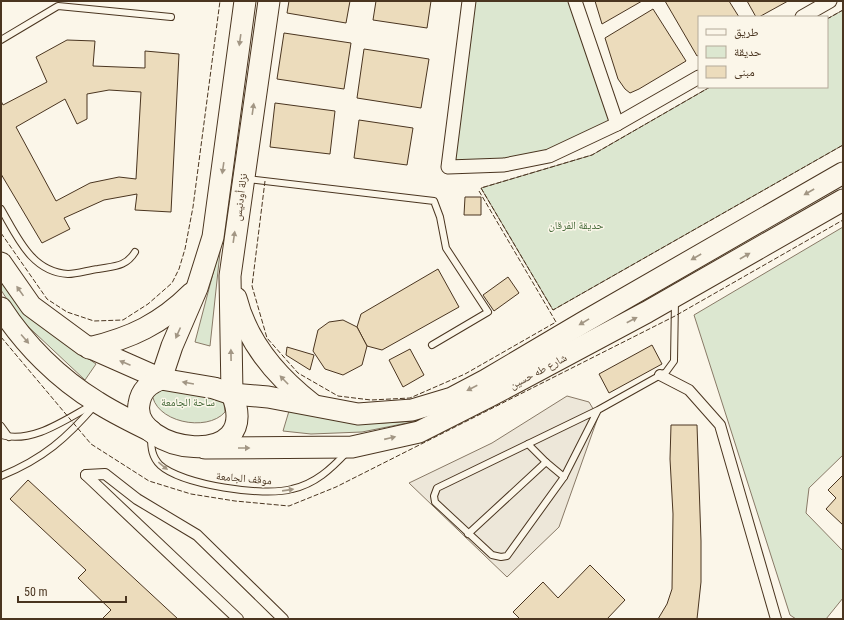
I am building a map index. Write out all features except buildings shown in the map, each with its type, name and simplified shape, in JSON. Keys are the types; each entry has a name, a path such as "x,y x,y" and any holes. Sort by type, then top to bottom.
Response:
{"main road":[{"path":"151,432 142,422 138,408 140,395 149,384 161,379 172,346 196,288 213,237 245,1"},
{"name":"نزلة أودنيس","path":"232,394 230,276 269,1"},
{"path":"1,263 31,306 89,348 161,379 214,388 232,394 268,397 358,414 412,410 452,398 486,380 843,173"},
{"name":"شارع طه حسين","path":"205,448 352,447 419,432 490,396 675,296 843,200"},
{"path":"230,276 244,320 258,349 292,388 313,405"},
{"path":"89,348 114,342 159,321 179,306 196,288"},
{"path":"1,308 40,356 71,384 97,403 164,440 187,446 205,448 219,444 230,435 237,422 238,407 232,394"}],"street":[{"path":"469,1 448,167 504,165 549,156 617,124 698,78"},
{"path":"575,1 617,124"},
{"path":"804,16 830,1"},
{"path":"660,375 689,390 720,425 776,619"},
{"path":"238,619 86,475 105,474 137,499 197,535 283,619"}],"lane":[{"path":"1,40 57,3 171,17"},
{"path":"243,179 434,201 440,217 446,248 488,312 432,345"},
{"path":"1,209 29,256 38,264 51,270 68,274 122,265 130,260 135,252"},
{"path":"598,410 564,477 508,556 501,557 492,555 435,502 434,496 437,488 598,410 666,372 674,361 675,296"},
{"path":"1,435 9,437 27,436 46,430 97,403"},
{"path":"1,476 48,452 76,427 97,403"},
{"path":"1,426 9,437"},
{"name":"موقف الجامعة","path":"151,432 151,451 159,465 174,474 220,487 246,490 291,490 310,483 332,467 352,447"},
{"path":"528,444 564,477"},
{"path":"468,534 546,462"}],"green space":[{"path":"469,1 575,1 617,124 549,156 448,167"},
{"name":"حديقة الفرقان","path":"843,10 843,145 553,310 481,188 592,155 708,88 828,88 828,18"},
{"path":"843,227 843,455 809,488 806,513 843,551 843,598 826,619 796,619 790,615 694,315"},
{"path":"221,243 210,346 195,342"},
{"path":"1,281 25,314 96,364 85,380 19,318 1,290"},
{"name":"ساحة الجامعة","path":"158,387 217,395 224,404 225,412 217,418 206,422 194,423 171,417 161,411 155,402 152,392"},
{"path":"289,411 382,423 417,421 362,432 311,434 283,431"}],"shaded area":[{"path":"567,396 589,402 598,417 559,527 507,577 409,483 492,443"}],"fence":[{"path":"1,233 47,299 67,312 94,321 123,320 148,304 172,283 179,269 185,249 193,207 220,1"},
{"path":"828,18 843,10"},
{"path":"708,88 592,155 481,188 553,310 843,145"},
{"path":"265,181 252,286 267,338 298,373 338,396 371,400 410,398 465,374 556,322 479,191"},
{"path":"1,337 91,444 149,481 191,494 235,501 289,506 336,487 675,316 843,220"}]}
